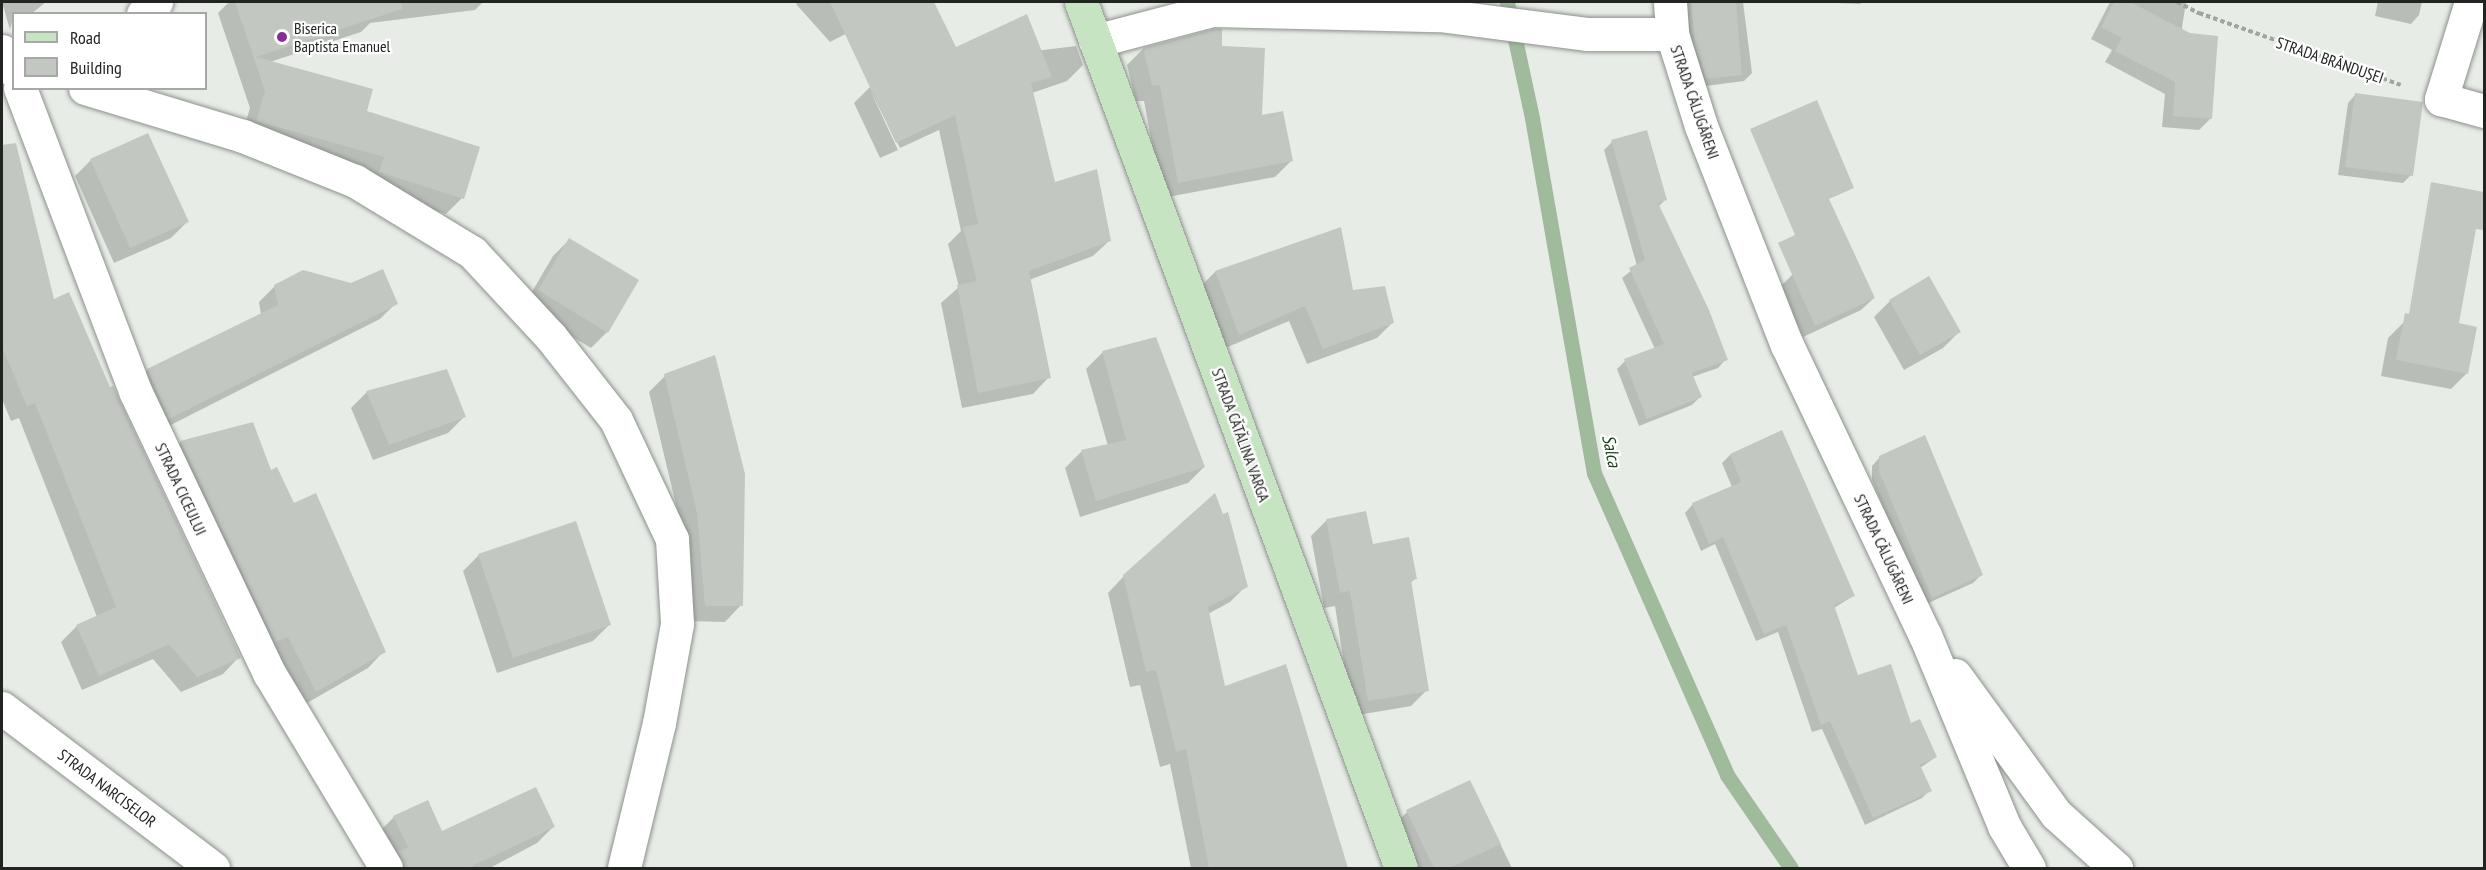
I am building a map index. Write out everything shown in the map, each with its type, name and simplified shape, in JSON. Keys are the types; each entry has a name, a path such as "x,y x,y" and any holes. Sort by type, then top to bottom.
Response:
{"main road":[{"name":"STRADA CĂTĂLINA VARGA","path":"1081,2 1401,868"}],"street":[{"path":"144,12 156,2"},
{"path":"1670,2 1672,34"},
{"path":"2471,2 2441,99 2484,111"},
{"name":"STRADA CĂLUGĂRENI","path":"1095,41 1212,10 1439,15 1588,34 1672,34 1701,126 1787,345 1925,635 2004,826 2029,868"},
{"name":"STRADA CICEULUI","path":"21,90 136,393 268,673 386,868"},
{"path":"93,90 243,136 355,181 472,252 550,337 616,420 672,539 677,624 659,723 624,868"},
{"name":"STRADA CĂLUGĂRENI","path":"1925,635 2056,814 2116,868"},
{"name":"STRADA NARCISELOR","path":"2,708 213,868"}],"path":[{"name":"STRADA BRÂNDUȘEI","path":"2177,2 2199,13 2441,99"}],"building":[{"path":"235,2 401,2 402,9 256,57 373,89 367,111 480,147 464,199 379,172 384,157 256,121 265,91"},
{"path":"830,2 934,2 956,47 1027,14 1052,77 1031,83 1055,182 1097,169 1111,241 1029,271 1051,378 978,393 957,285 977,281 963,227 978,224 955,115 896,143"},
{"path":"1691,2 1736,2 1742,75 1706,79 1695,45"},
{"path":"2114,2 2130,2 2190,33 2218,36 2212,119 2173,116 2175,82 2115,51 2122,38 2101,27"},
{"path":"1214,29 1222,29 1222,46 1265,48 1262,115 1283,111 1293,161 1178,183 1160,86 1152,85 1143,48"},
{"path":"2355,93 2423,102 2413,176 2345,167"},
{"path":"1817,100 1854,188 1829,199 1875,298 1815,326 1778,243 1795,235 1750,129"},
{"path":"1647,130 1667,200 1658,203 1709,310 1728,360 1692,373 1702,397 1647,419 1624,359 1664,344 1629,268 1645,260 1611,140"},
{"path":"148,133 189,222 130,248 90,159"},
{"path":"16,143 54,299 69,292 110,387 113,386 241,658 197,677 169,644 99,676 76,625 116,607 35,403 27,406 2,347 2,145"},
{"path":"2431,182 2484,192 2484,230 2476,229 2459,323 2477,327 2468,374 2396,360 2405,313 2409,314"},
{"path":"1341,227 1353,290 1385,286 1394,323 1323,349 1305,306 1239,335 1215,271"},
{"path":"569,238 639,280 608,333 538,290"},
{"path":"383,269 398,304 169,419 147,369 278,305 274,285 303,270 351,283"},
{"path":"1929,276 1961,332 1920,355 1889,300"},
{"path":"1156,337 1205,467 1096,501 1081,450 1126,440 1102,351"},
{"path":"715,355 745,474 743,606 705,606 697,513 664,374"},
{"path":"447,369 466,417 389,445 366,391"},
{"path":"253,422 271,470 277,467 294,503 316,493 386,652 316,692 288,637 275,642 180,441"},
{"path":"1782,430 1855,596 1834,605 1858,675 1891,664 1911,723 1920,719 1937,757 1920,765 1932,791 1873,818 1830,721 1821,725 1786,625 1764,634 1723,537 1709,544 1692,503 1741,482 1730,454"},
{"path":"1925,435 1983,575 1932,598 1879,471 1879,456"},
{"path":"1215,493 1223,514 1228,512 1248,587 1208,607 1225,686 1286,664 1348,868 1209,868 1186,749 1176,752 1156,670 1146,672 1123,575"},
{"path":"1366,511 1373,544 1409,537 1417,579 1411,580 1429,691 1368,701 1350,591 1340,593 1326,519"},
{"path":"576,521 611,625 513,658 478,554"},
{"path":"1470,780 1501,844 1449,868 1434,868 1406,810"},
{"path":"536,787 555,827 468,868 405,868 398,852 408,847 393,816 428,800 442,831"}],"waterway":[{"name":"Salca","path":"1507,2 1532,118 1594,473 1727,775 1791,868"}],"place":[{"name":"Biserica Baptista Emanuel","path":"282,37"}]}
